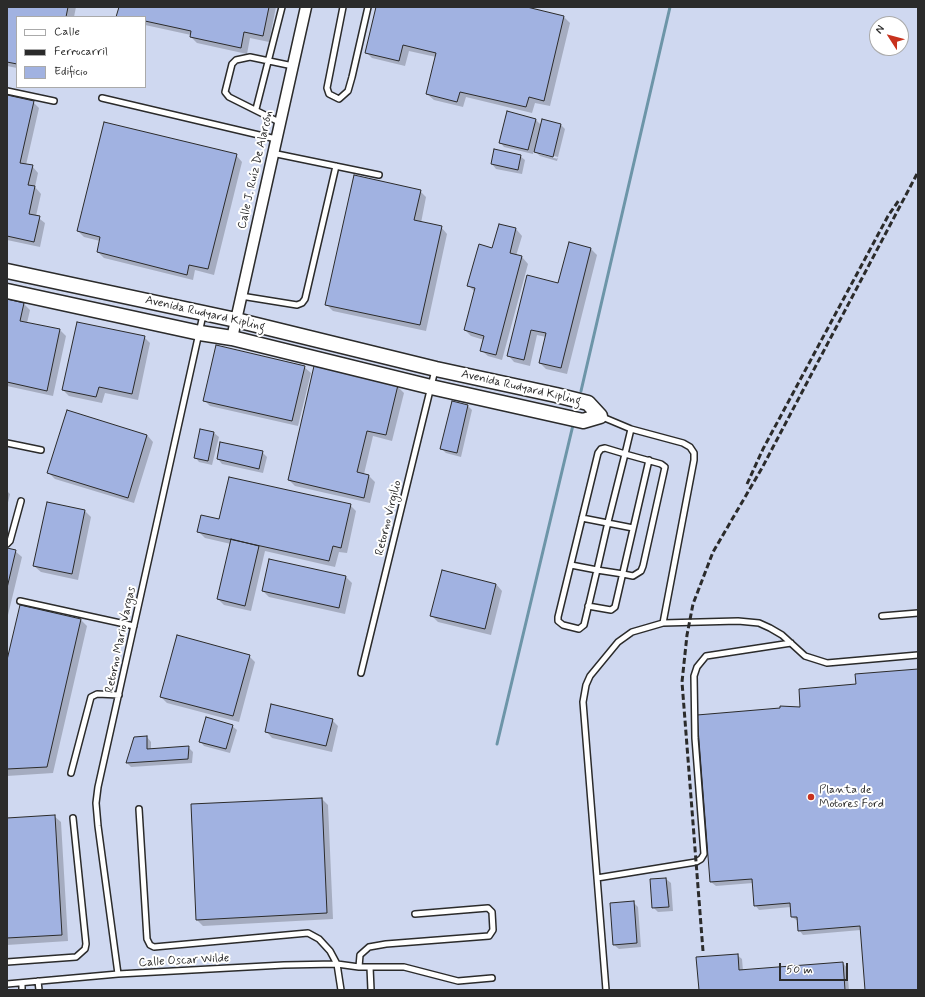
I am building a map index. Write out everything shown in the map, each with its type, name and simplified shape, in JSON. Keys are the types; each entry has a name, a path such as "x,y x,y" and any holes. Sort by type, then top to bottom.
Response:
{"street":[{"name":"Calle J. Ruíz De Alarcón","path":"232,338 272,153 306,7"},
{"name":"Avenida Rudyard Kipling","path":"7,270 236,320 436,369 556,395 588,403 600,416 583,421 431,387 232,338 200,334 7,291"},
{"path":"552,413 556,395"}],"lane":[{"path":"256,109 282,7"},
{"path":"343,7 327,88 329,94 339,99 348,91 368,7"},
{"path":"279,122 256,109 228,97 225,92 233,62 250,57 293,66"},
{"path":"7,91 54,101"},
{"path":"102,98 276,139"},
{"path":"272,153 379,175"},
{"path":"241,296 297,305 302,303 305,299 336,166"},
{"name":"Retorno Mario Vargas","path":"118,974 104,876 96,803 103,762 204,313"},
{"name":"Retorno Virgilio","path":"361,673 436,369"},
{"path":"600,416 631,429 683,443 690,447 694,453 694,460 663,623"},
{"path":"571,565 597,570 633,576 641,571 666,470 661,464 649,460 625,454 605,448 599,451 582,518 571,565 558,621 563,625 581,629 584,625 588,606 597,570 608,522 625,454 631,429"},
{"path":"7,443 41,450"},
{"path":"588,606 611,610 614,609 649,460"},
{"path":"7,544 10,541 20,501"},
{"path":"582,518 633,528"},
{"path":"20,601 134,626"},
{"path":"882,616 918,613"},
{"path":"606,990 583,712 586,685 590,676 624,636 632,632 663,623 738,621 759,623 770,628 791,643 805,656 827,663 918,655"},
{"path":"597,878 696,862 701,859 704,854 695,738 694,676 696,667 706,656 791,643"},
{"path":"71,773 91,697 97,694 119,695"},
{"path":"139,809 147,939 150,945 154,947 308,933 325,944 336,964 341,990"},
{"path":"7,962 76,956 85,949 86,944 73,818"},
{"path":"358,966 360,955 369,947 386,944 489,936 493,930 492,912 488,908 415,914"},
{"name":"Calle Oscar Wilde","path":"7,984 118,974 284,965 336,964 370,967 404,967 458,981 492,978"},
{"path":"370,967 372,990"},
{"path":"38,981 39,990"},
{"path":"22,982 22,990"}],"shaded area":[{"path":"7,7 918,7 918,990 7,990"}],"building":[{"path":"7,7 68,7 66,16 16,16 16,64 7,62"},
{"path":"119,7 269,7 263,36 244,32 241,48 190,37 191,31 146,21 146,16 116,16"},
{"path":"376,7 527,7 564,16 544,101 529,97 526,107 460,92 457,102 426,94 436,53 403,45 399,61 365,53"},
{"path":"7,95 34,101 20,163 33,165 28,185 35,186 29,214 40,216 34,242 7,236"},
{"path":"507,111 536,119 528,150 499,143"},
{"path":"542,119 561,124 553,157 534,152"},
{"path":"104,122 237,154 208,269 189,265 187,275 97,252 100,237 77,231"},
{"path":"494,149 521,155 518,170 491,164"},
{"path":"354,175 421,190 414,220 442,226 420,325 325,305"},
{"path":"499,224 516,228 510,253 522,256 496,355 480,351 484,336 464,330 475,288 467,286 479,244 492,248"},
{"path":"569,242 591,248 561,368 539,363 546,333 531,330 524,360 507,356 527,275 558,283"},
{"path":"7,299 24,303 20,321 60,329 47,391 7,382"},
{"path":"77,322 145,336 132,394 99,387 96,397 62,390"},
{"path":"216,345 305,366 292,421 203,401"},
{"path":"314,366 398,385 386,435 367,431 357,472 369,475 364,498 288,480"},
{"path":"452,401 468,405 457,453 440,449"},
{"path":"67,410 147,435 128,498 47,473"},
{"path":"200,429 214,432 208,461 194,458"},
{"path":"220,442 263,451 259,469 217,459"},
{"path":"229,477 351,504 341,548 333,546 329,561 197,532 201,515 219,519"},
{"path":"47,502 85,510 72,574 33,566"},
{"path":"231,539 259,546 245,606 217,599"},
{"path":"7,548 16,550 7,588"},
{"path":"269,559 346,576 339,608 262,591"},
{"path":"442,570 496,584 485,629 430,616"},
{"path":"20,605 81,619 47,767 7,769 7,660"},
{"path":"177,635 250,655 233,716 160,697"},
{"name":"Planta de Motores Ford","path":"918,669 918,990 865,990 860,926 798,931 797,917 791,917 790,903 754,906 752,879 710,882 697,715 780,708 780,706 800,707 799,689 856,684 855,674"},
{"path":"271,704 333,719 326,746 265,732"},
{"path":"206,717 233,725 226,749 199,742"},
{"path":"147,736 147,749 189,746 188,759 126,763 134,737"},
{"path":"322,798 327,913 196,920 191,804"},
{"path":"55,815 62,935 7,938 7,818"},
{"path":"666,878 669,907 652,908 650,879"},
{"path":"634,901 637,943 613,945 610,903"},
{"path":"738,954 739,970 843,962 845,990 699,990 696,957"}],"waterway":[{"path":"581,391 670,7"},
{"path":"497,744 573,425"}],"railway":[{"path":"703,951 682,682 687,635 693,604 713,552 762,468 918,172"},
{"path":"747,484 763,449 888,216 899,200"}],"place":[{"name":"Planta de Motores Ford","path":"811,797"}]}
